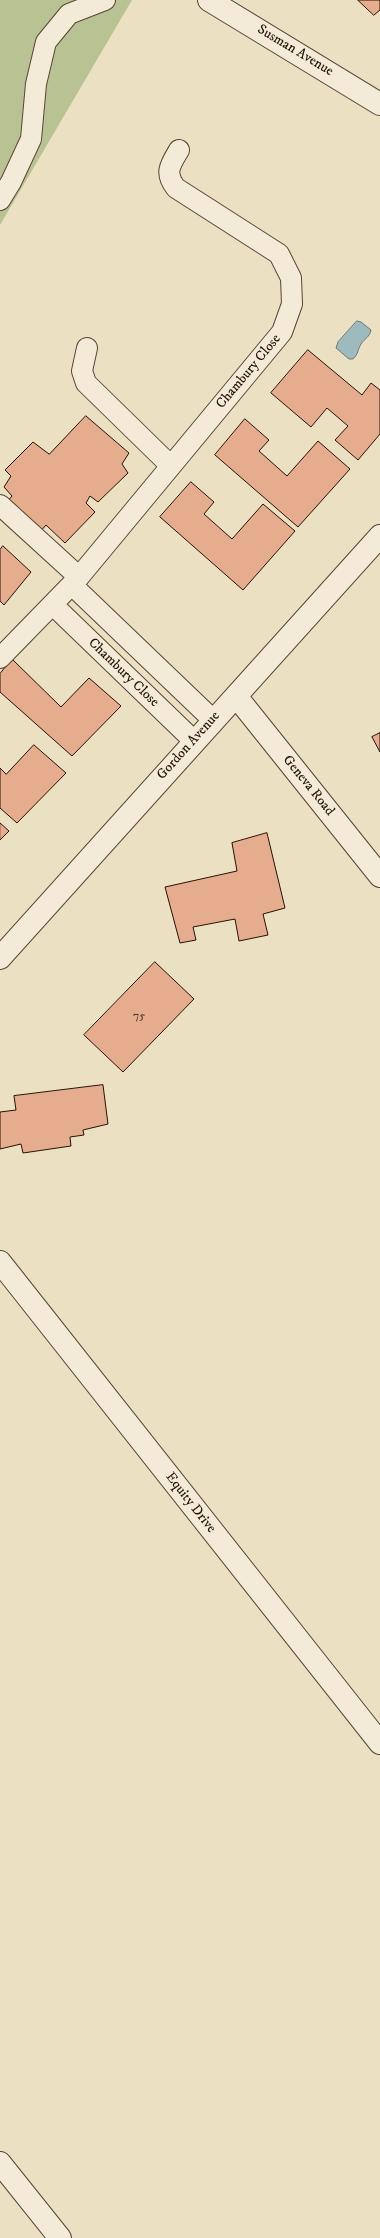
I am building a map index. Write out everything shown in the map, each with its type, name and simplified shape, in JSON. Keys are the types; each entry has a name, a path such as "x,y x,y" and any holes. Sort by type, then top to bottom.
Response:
{"street":[{"name":"Susman Avenue","path":"209,0 243,8 380,104"},
{"name":"Gordon Avenue","path":"0,958 380,536"},
{"name":"Geneva Road","path":"236,696 380,876"},
{"name":"Equity Drive","path":"0,1262 380,1743"},
{"path":"0,2163 60,2238"}],"lane":[{"path":"0,200 11,182 30,139 36,84 46,42 69,14 104,0"},
{"name":"Chambury Close","path":"0,658 75,581 282,332 292,304 291,278 279,254 176,188 170,180 170,166 179,150"},
{"path":"87,348 82,371 86,383 171,466"},
{"path":"0,505 75,581"},
{"name":"Chambury Close","path":"75,581 213,720"},
{"name":"Chambury Close","path":"53,605 194,741"}],"green space":[{"path":"0,0 132,0 0,225"}],"water":[{"path":"357,321 361,322 371,330 361,344 355,357 353,359 349,359 336,348 338,342"}],"building":[{"path":"358,0 380,0 380,10 374,15"},
{"path":"308,350 362,395 371,383 380,390 380,434 358,460 335,440 348,426 327,408 311,427 271,393"},
{"path":"86,416 129,453 122,464 128,473 98,502 90,496 86,503 95,512 65,543 46,525 39,533 7,502 12,496 4,487 11,476 5,470 33,442 49,454"},
{"path":"245,419 269,440 259,451 287,476 318,441 350,469 298,527 215,455"},
{"path":"191,482 214,502 204,514 232,539 263,504 295,531 243,590 160,517"},
{"path":"3,546 31,572 4,605 0,601 0,550"},
{"path":"12,659 61,707 89,678 121,706 72,756 0,692 0,674"},
{"path":"380,733 380,752 372,737"},
{"path":"34,745 66,773 17,823 0,808 0,768 6,774"},
{"path":"0,823 9,831 0,840"},
{"path":"267,833 285,908 263,914 268,935 239,941 235,919 193,927 196,940 180,943 165,887 237,871 232,843"},
{"path":"155,962 194,999 123,1072 84,1035"},
{"path":"103,1085 108,1124 83,1130 84,1135 70,1137 71,1146 23,1153 21,1144 0,1149 0,1112 16,1110 14,1096"}]}
